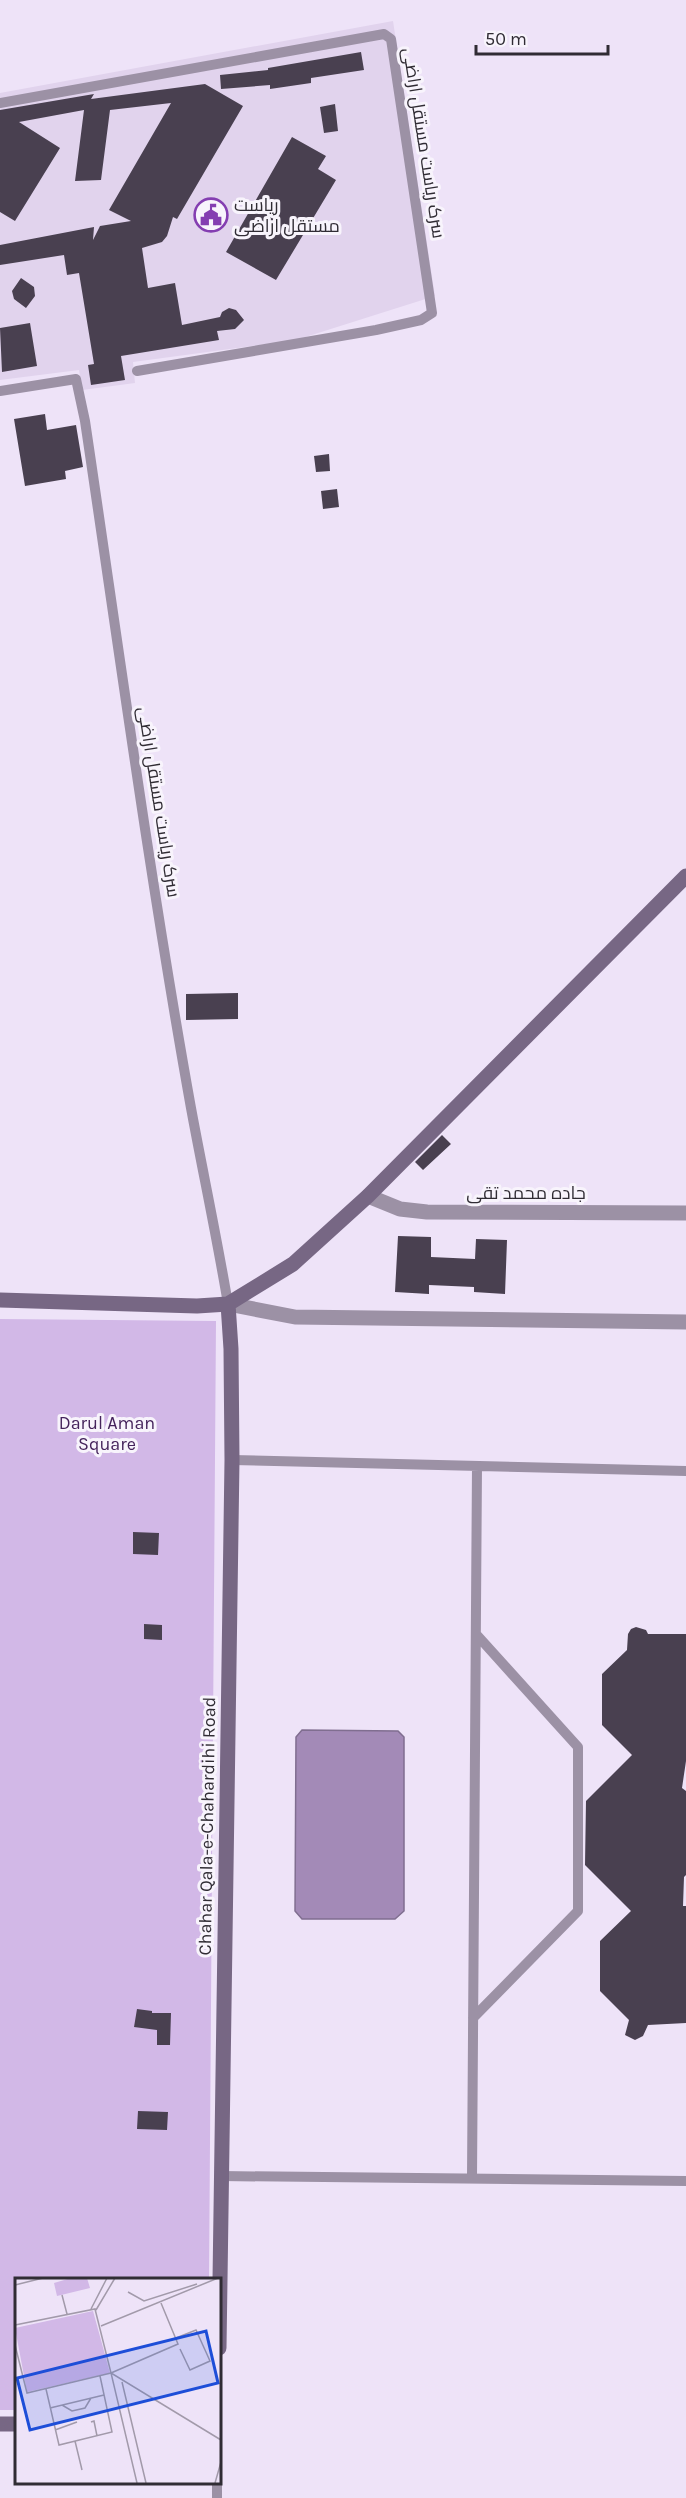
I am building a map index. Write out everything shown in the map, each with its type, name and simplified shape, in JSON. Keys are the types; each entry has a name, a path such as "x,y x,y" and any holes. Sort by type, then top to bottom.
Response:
{"main road":[{"path":"0,1300 196,1306 228,1304 293,1263 368,1196 686,876"},
{"name":"Chahar Qala-e-Chahardihi Road","path":"220,2278 232,1460 231,1349 228,1304"}],"street":[{"name":"جاده محمد تقی","path":"368,1196 400,1209 427,1212 686,1213"},
{"path":"228,1304 295,1317 686,1322"}],"lane":[{"name":"سرک ریاست مستقل اراضی","path":"0,104 384,34 391,39 432,313 421,320 376,330 137,370"},
{"name":"سرک ریاست مستقل اراضی","path":"0,391 76,379 85,421 143,809 191,1108 217,1234 228,1304"},
{"path":"232,1460 686,1472"},
{"path":"472,2178 477,1466"},
{"path":"473,2018 578,1911 578,1747 476,1634"},
{"path":"221,2176 686,2181"}],"shaded area":[{"name":"ریاست مستقل اراضی","path":"393,21 435,296 296,340 133,362 135,383 82,390 79,370 0,380 0,93"},
{"path":"302,1730 398,1731 404,1737 404,1911 395,1919 302,1919 295,1911 296,1737"}],"green space":[{"name":"Darul Aman Square","path":"0,1319 216,1321 209,2278 15,2278 15,2410 0,2410"}],"building":[{"path":"361,52 364,70 311,78 311,83 270,89 270,85 221,89 220,75 268,70 268,68"},
{"path":"205,84 243,106 177,219 173,217 167,236 162,242 142,248 148,288 175,283 182,325 220,317 222,312 229,308 236,310 244,320 235,329 217,331 219,340 121,356 125,380 91,385 88,365 94,364 79,273 67,275 64,255 0,265 0,245 94,227 93,240 100,226 131,221 109,210 171,103 110,110 101,180 75,181 84,110 19,122 60,148 15,221 0,212 0,110 94,94 91,99"},
{"path":"335,104 338,131 324,133 320,107"},
{"path":"292,137 326,156 318,169 336,180 276,280 226,252"},
{"path":"21,278 34,287 35,296 26,308 14,299 12,291"},
{"path":"30,323 37,366 2,372 0,328"},
{"path":"45,414 47,430 76,425 83,467 65,471 66,479 25,486 14,419"},
{"path":"329,454 330,471 316,472 314,456"},
{"path":"337,489 339,507 323,509 321,491"},
{"path":"238,993 238,1019 186,1020 186,994"},
{"path":"442,1135 451,1144 423,1170 415,1162"},
{"path":"398,1236 431,1237 431,1257 475,1259 476,1239 507,1240 505,1294 474,1292 474,1287 429,1285 429,1294 395,1292"},
{"path":"133,1532 159,1533 158,1555 133,1554"},
{"path":"144,1624 162,1625 162,1640 144,1639"},
{"path":"636,1627 646,1630 648,1634 686,1634 686,1761 682,1788 686,1791 686,1875 683,1906 686,1906 686,2023 648,2025 643,2036 635,2040 625,2035 629,2020 600,1991 600,1941 631,1911 585,1865 586,1801 632,1755 602,1725 602,1674 627,1650 628,1634"},
{"path":"137,2009 152,2011 152,2013 171,2013 170,2045 157,2045 157,2030 134,2027"},
{"path":"138,2111 168,2112 167,2130 137,2129"}],"place":[{"name":"ریاست مستقل اراضی","path":"211,215"}]}
